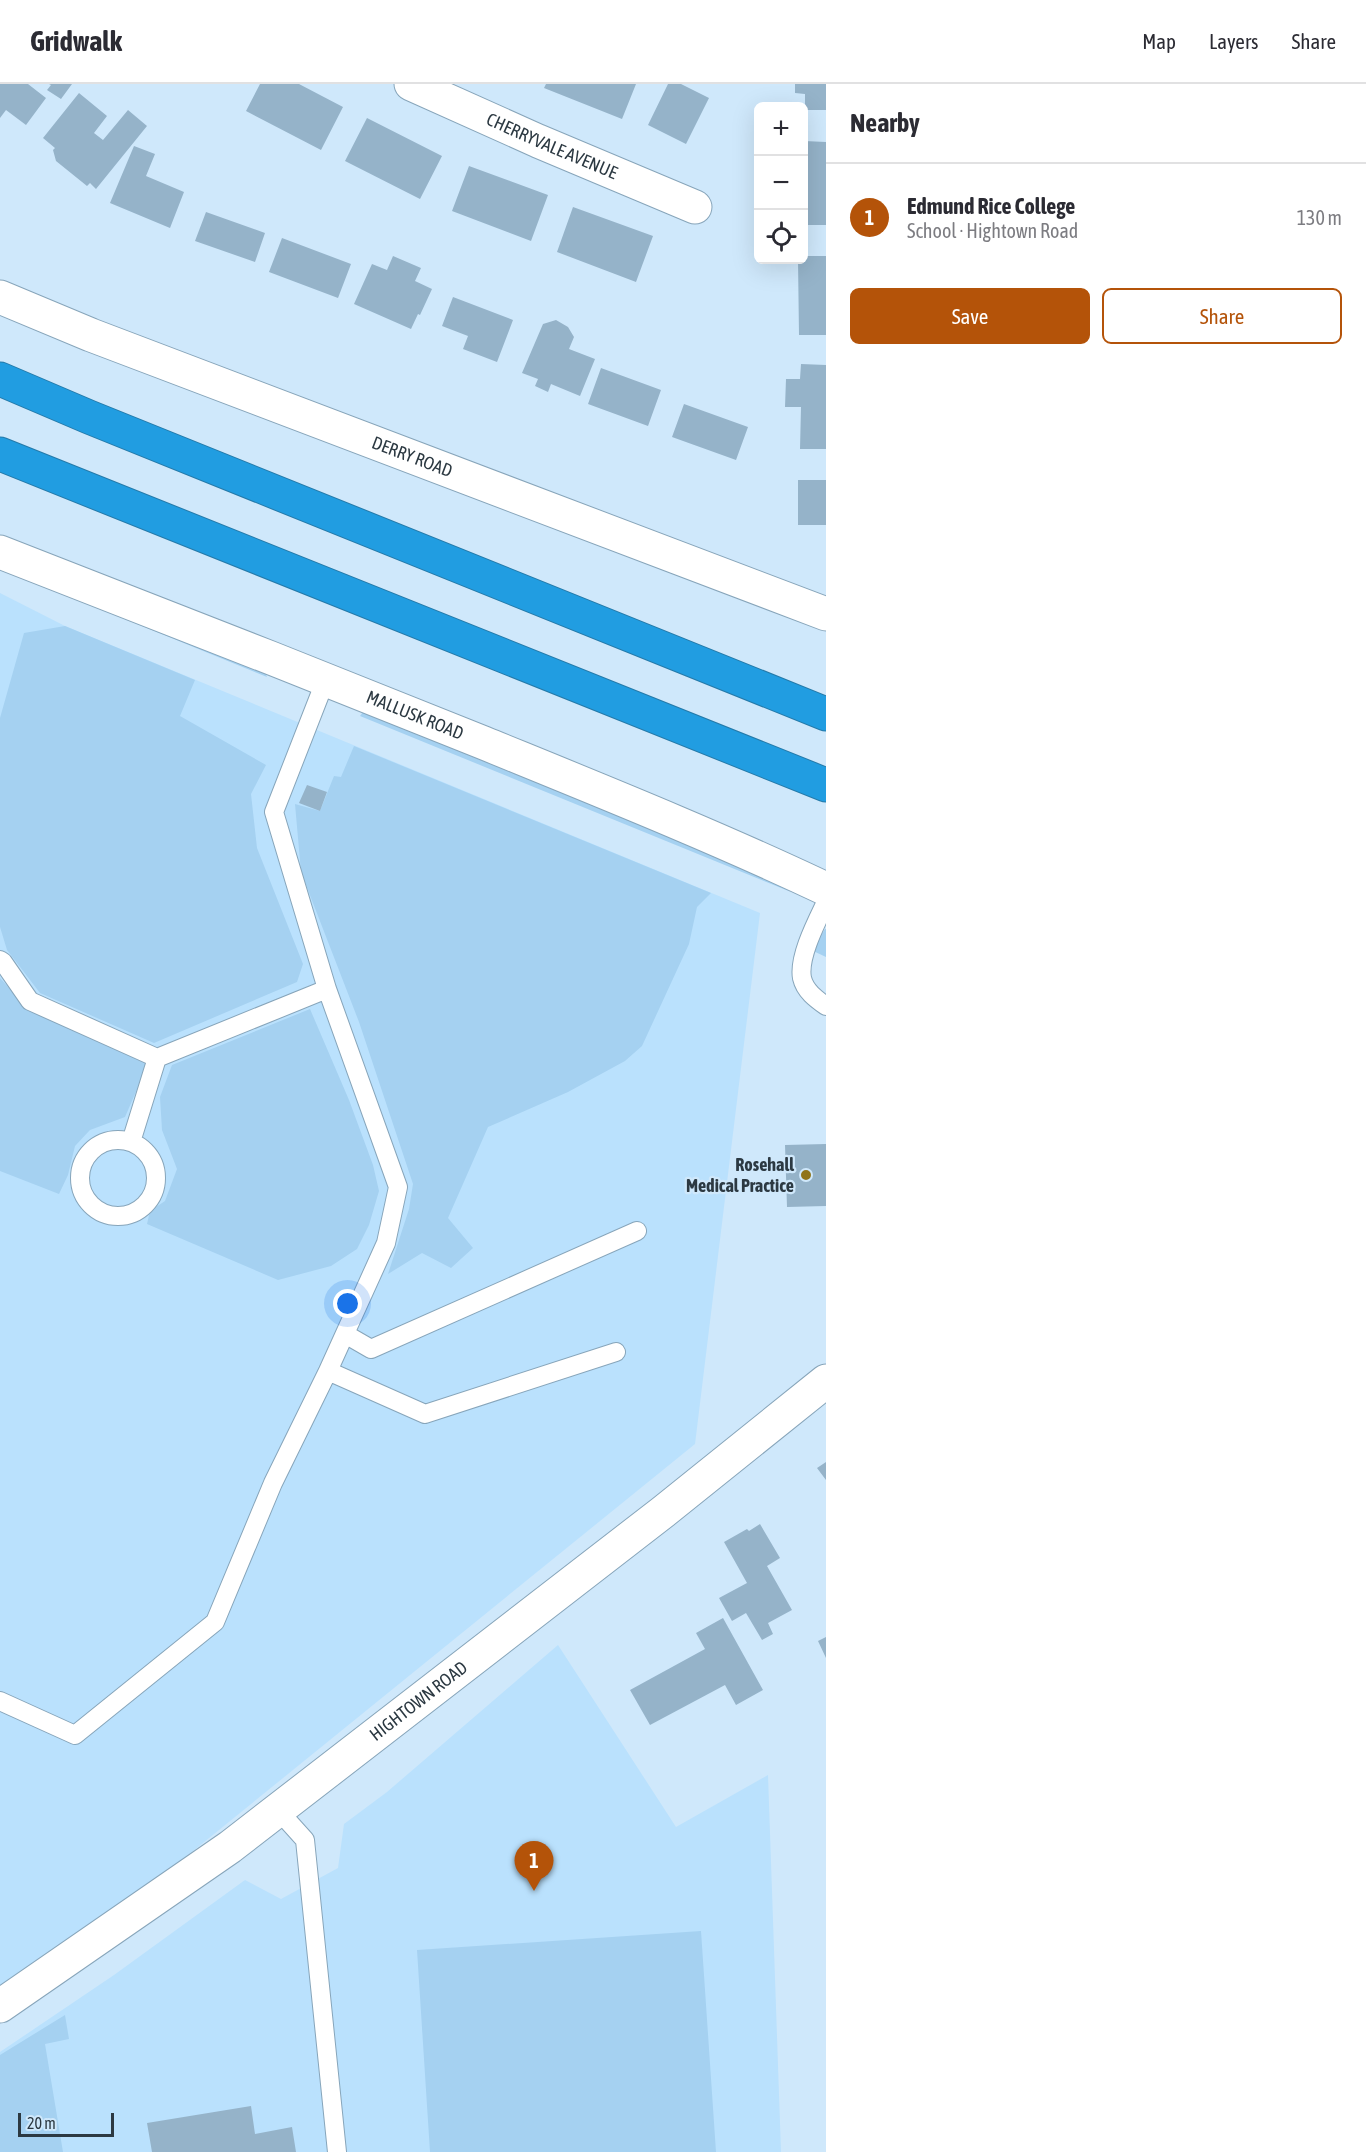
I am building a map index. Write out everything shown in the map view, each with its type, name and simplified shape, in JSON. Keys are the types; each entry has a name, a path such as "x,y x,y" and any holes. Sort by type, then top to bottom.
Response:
{"highway":[{"path":"0,379 826,714"},
{"path":"0,454 826,785"}],"main road":[{"name":"CHERRYVALE AVENUE","path":"411,84 694,207"},
{"name":"DERRY ROAD","path":"0,297 91,335 826,614"},
{"name":"MALLUSK ROAD","path":"0,552 326,679 742,849 826,889"},
{"name":"HIGHTOWN ROAD","path":"1,2003 230,1847 663,1512 826,1381"}],"lane":[{"path":"0,1701 75,1735 215,1622 273,1483 328,1371 386,1244 398,1187 327,989 274,812 326,679"},
{"path":"826,902 802,961 802,979 812,996 826,1006"},
{"path":"0,960 30,1001 157,1058 327,989"},
{"path":"131,1142 157,1058"},
{"path":"118,1140 131,1142 142,1148 150,1157 155,1169 156,1181 153,1193 142,1208 125,1216 112,1216 100,1212 83,1194 80,1182 81,1169 86,1157 106,1142 118,1140"},
{"path":"345,1334 371,1349 637,1231"},
{"path":"328,1371 426,1414 616,1352"},
{"path":"278,1810 305,1840 337,2152"}],"shaded area":[{"path":"0,593 65,626 760,913 695,1444 8,2001 0,1985"},
{"path":"61,593 265,672 267,677"},
{"path":"65,626 195,680 180,716 266,765 251,794 257,848 303,964 297,982 154,1043 40,993 7,950 0,927 0,718 24,633"},
{"path":"363,712 741,866 791,892 360,716"},
{"path":"354,746 711,893 697,907 689,944 642,1046 625,1061 568,1092 488,1127 448,1218 473,1248 451,1268 422,1253 388,1274 409,1209 413,1184 359,1022 301,872 295,804 320,811 334,776 341,777"},
{"path":"826,929 826,957 811,950"},
{"path":"0,978 30,1011 148,1064 125,1117 90,1130 75,1146 68,1175 59,1194 0,1171"},
{"path":"310,1009 349,1100 373,1165 379,1191 369,1225 357,1249 331,1266 278,1280 147,1224 150,1211 165,1201 177,1169 162,1130 160,1097 172,1065"},
{"path":"558,1645 676,1827 768,1775 781,2152 0,2152 0,2052 114,1975 245,1880 281,1899 338,1868 344,1824 387,1792"},
{"path":"701,1931 716,2152 430,2152 417,1950"},
{"path":"65,2015 69,2039 45,2044 63,2152 0,2152 0,2055"}],"building":[{"path":"0,84 28,84 46,98 26,125 6,110 0,118"},
{"path":"49,84 72,84 61,99 47,90 51,85"},
{"path":"260,84 299,84 343,107 321,150 246,111"},
{"path":"546,84 636,84 622,119 544,88"},
{"path":"668,84 681,84 709,98 686,144 648,125"},
{"path":"795,84 826,84 826,110 808,110 805,94 795,93"},
{"path":"79,93 107,116 94,133 103,140 128,110 147,126 96,189 90,183 87,186 56,161 53,150 55,148 43,138"},
{"path":"367,118 442,156 420,199 345,161"},
{"path":"808,141 826,142 826,225 808,225"},
{"path":"134,146 155,154 146,176 184,192 170,228 110,203"},
{"path":"469,166 548,195 531,241 452,211"},
{"path":"573,207 653,236 636,282 557,252"},
{"path":"206,212 265,233 255,262 195,241"},
{"path":"282,238 351,264 338,298 269,272"},
{"path":"393,256 421,268 415,281 432,289 411,329 354,304 372,264 387,270"},
{"path":"808,256 826,256 826,335 799,335 798,264 808,264"},
{"path":"453,297 513,320 497,362 463,349 468,336 442,326"},
{"path":"556,320 568,327 574,337 569,349 595,359 580,396 551,384 548,392 535,386 538,379 522,373 543,324"},
{"path":"801,364 826,365 826,449 800,449 801,407 785,407 786,379 800,379"},
{"path":"601,368 661,390 648,426 588,404"},
{"path":"684,404 748,427 736,460 672,437"},
{"path":"798,480 826,480 826,525 798,525"},
{"path":"307,785 327,792 320,811 299,803"},
{"name":"Rosehall Medical Practice","path":"826,1144 826,1206 787,1207 785,1145"},
{"path":"826,1462 826,1480 817,1468"},
{"path":"760,1524 780,1558 767,1566 792,1610 768,1623 773,1634 762,1640 746,1613 732,1621 719,1598 747,1583 724,1542"},
{"path":"723,1618 763,1690 736,1705 725,1685 650,1725 630,1690 705,1649 696,1633"},
{"path":"826,1637 826,1658 818,1641"},
{"path":"251,2106 255,2134 292,2127 296,2152 152,2152 147,2123"}],"place":[{"name":"Rosehall Medical Practice","path":"806,1175"},
{"name":"Edmund Rice College","path":"534,1891"}]}
